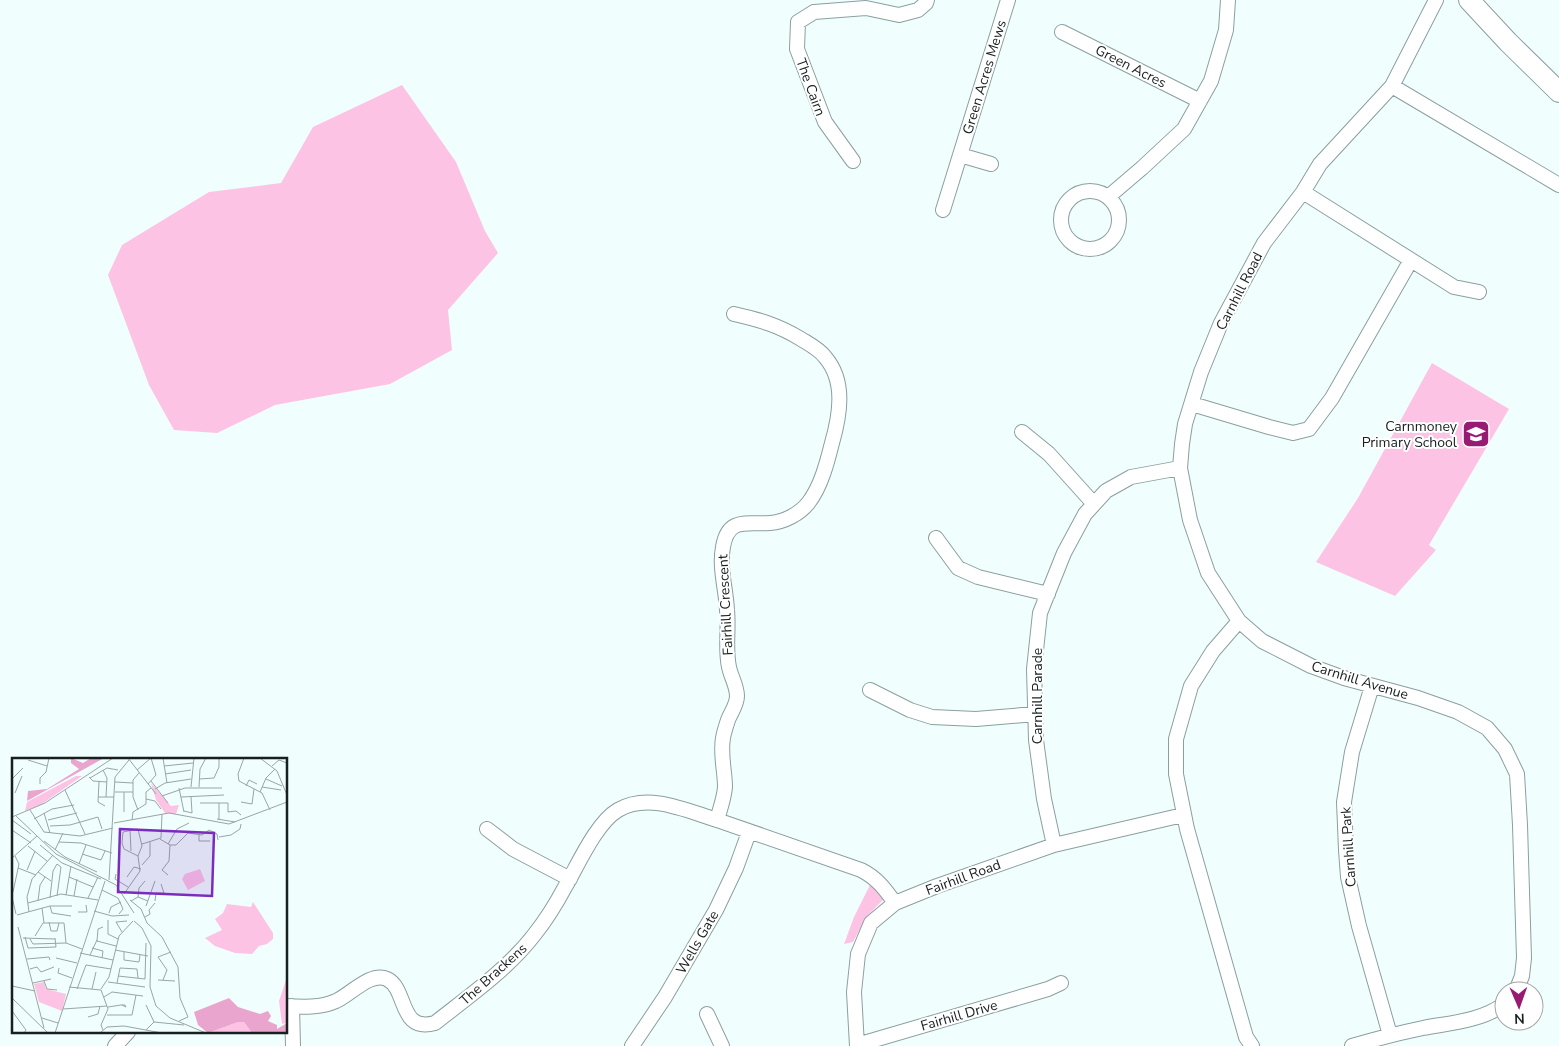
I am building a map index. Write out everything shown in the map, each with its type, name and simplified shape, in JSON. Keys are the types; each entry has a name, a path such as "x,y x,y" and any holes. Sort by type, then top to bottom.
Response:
{"street":[{"name":"The Cairn","path":"853,161 825,122 797,49 798,22 814,12 866,8 899,15 918,10 927,0"},
{"name":"Green Acres Mews","path":"943,210 1008,0"},
{"path":"1108,196 1184,129 1211,81 1226,30 1228,0"},
{"name":"Carnhill Road","path":"1239,621 1208,573 1190,520 1180,468 1185,424 1201,372 1221,323 1264,243 1303,192 1320,164 1392,86 1436,0"},
{"path":"1469,0 1559,92"},
{"name":"Green Acres","path":"1062,32 1200,101"},
{"path":"1392,86 1559,186"},
{"path":"960,155 991,164"},
{"path":"1080,192 1099,192 1108,196 1119,213 1120,222 1112,240 1104,246 1095,249 1085,249 1076,246 1063,232 1061,223 1065,204 1080,192"},
{"path":"1303,192 1454,287 1478,292"},
{"path":"1192,404 1293,433 1310,429 1332,398 1411,260"},
{"name":"Fairhill Crescent","path":"718,820 725,786 722,754 723,739 728,719 735,707 737,696 728,659 728,610 721,562 723,544 728,531 738,525 750,522 770,523 785,520 808,504 816,490 829,456 838,423 840,403 834,370 825,356 815,347 788,331 763,320 734,314"},
{"path":"1022,432 1049,454 1094,504"},
{"name":"Carnhill Parade","path":"1054,846 1044,799 1036,740 1034,669 1040,613 1064,553 1085,514 1106,491 1131,478 1180,468"},
{"path":"936,538 958,568 978,578 1048,594"},
{"path":"1239,621 1213,651 1191,686 1176,739 1176,774 1183,815 1246,1037 1252,1046"},
{"name":"Carnhill Avenue","path":"1239,621 1262,641 1311,666 1458,712 1487,728 1505,749 1516,774 1520,825 1524,958 1520,981"},
{"name":"Carnhill Park","path":"1372,686 1352,752 1344,802 1346,850 1348,877 1359,926 1390,1035"},
{"path":"870,690 910,710 932,717 976,720 1035,714"},
{"name":"The Brackens","path":"293,1046 289,1006 322,1005 336,1001 369,980 379,977 388,979 394,986 411,1019 418,1024 426,1026 435,1023 507,964 534,936 550,913 596,833 605,820 618,810 633,804 647,802 661,804 718,820"},
{"name":"Fairhill Road","path":"857,1046 854,992 858,954 872,923 895,902 1054,846 1183,815"},
{"path":"718,820 861,870 874,877 895,902"},
{"path":"487,829 512,849 570,879"},
{"name":"Wells Gate","path":"632,1046 665,997 716,910 736,868 749,832"},
{"name":"Fairhill Drive","path":"857,1046 1048,989 1061,983"},
{"path":"1352,1046 1390,1035 1494,1011"},
{"path":"707,1014 722,1046"},
{"path":"115,1046 126,1034"}],"shaded area":[{"path":"402,85 456,162 485,231 498,253 448,310 452,350 390,384 275,405 217,433 174,430 149,385 108,275 122,245 209,192 281,183 313,127"},
{"path":"1432,363 1509,409 1429,545 1436,550 1395,596 1316,562 1358,498"},
{"path":"872,881 884,899 867,916 853,942 844,944 854,917"}],"place":[{"name":"Carnmoney Primary School","path":"1476,434"}]}
